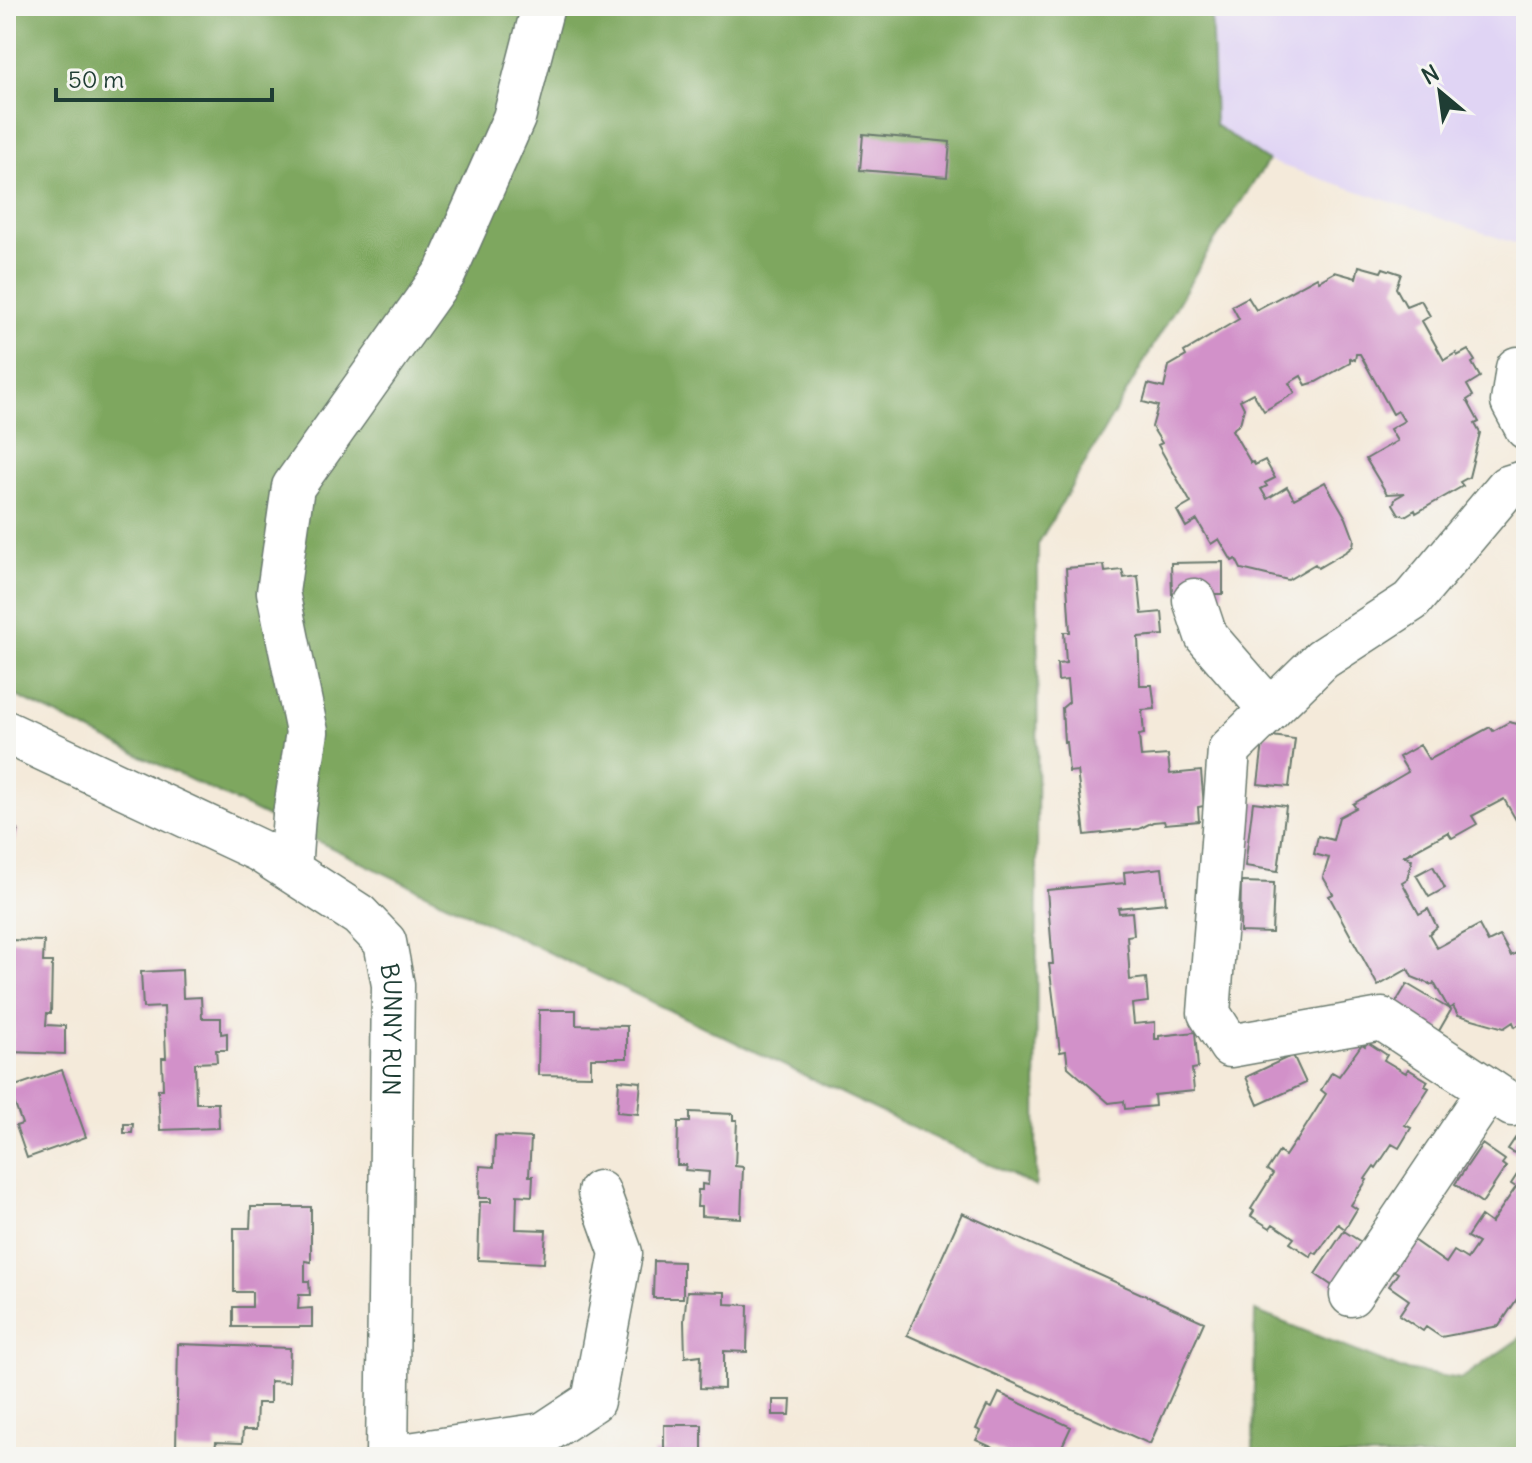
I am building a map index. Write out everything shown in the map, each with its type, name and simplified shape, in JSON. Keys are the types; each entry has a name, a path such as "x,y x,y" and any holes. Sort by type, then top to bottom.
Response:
{"street":[{"path":"290,870 294,815 307,732 278,592 293,487 445,273 514,118 543,6"},
{"path":"1517,368 1512,402 1526,428"},
{"path":"1351,1295 1508,1096 1382,1019 1230,1046 1209,1013 1229,750 1322,659 1411,601 1507,487 1526,481"},
{"path":"1194,600 1206,636 1270,710"},
{"name":"BUNNY RUN","path":"6,732 260,851 359,915 385,942 393,985 388,1457"},
{"path":"388,1457 543,1434 593,1401 621,1253 599,1192"}],"shaded area":[{"path":"1211,6 1526,6 1526,247 1268,161 1215,124"}],"green space":[{"path":"6,6 1211,6 1215,125 1268,161 1212,245 1038,544 1036,1187 6,691"},
{"path":"1255,1311 1400,1369 1461,1379 1526,1334 1526,1457 1253,1457"}],"building":[{"path":"863,134 950,142 947,177 860,170"},
{"path":"1359,266 1381,272 1383,268 1401,274 1396,288 1406,306 1421,300 1430,316 1422,321 1444,360 1468,350 1475,361 1472,363 1480,377 1467,385 1473,396 1467,400 1479,422 1475,424 1480,433 1469,477 1460,482 1463,486 1416,513 1415,510 1405,516 1399,514 1393,504 1405,493 1387,494 1366,459 1397,441 1390,429 1404,421 1398,411 1393,414 1360,354 1316,382 1306,385 1301,376 1289,383 1295,393 1264,411 1253,393 1240,400 1244,408 1240,424 1232,430 1251,463 1255,465 1265,460 1275,478 1261,489 1267,499 1287,487 1294,499 1325,482 1354,539 1353,546 1347,551 1318,568 1315,564 1288,580 1241,569 1236,559 1232,561 1219,539 1211,544 1197,520 1186,527 1177,511 1191,503 1158,445 1162,443 1152,427 1158,406 1143,402 1148,384 1164,388 1169,366 1186,356 1184,352 1239,319 1232,306 1248,297 1256,310 1317,277 1319,281 1335,272 1356,278"},
{"path":"1223,562 1223,594 1172,594 1171,563"},
{"path":"1104,565 1105,572 1122,570 1124,578 1138,576 1142,614 1162,612 1164,635 1138,637 1140,685 1152,685 1155,709 1142,710 1144,734 1139,735 1141,757 1168,755 1170,774 1201,771 1204,806 1198,807 1199,821 1153,822 1139,829 1085,835 1077,771 1069,772 1064,742 1062,708 1069,702 1067,680 1058,681 1057,664 1066,663 1064,632 1070,632 1066,568"},
{"path":"1509,722 1526,726 1526,815 1516,820 1504,799 1472,816 1477,824 1452,838 1448,832 1404,856 1412,860 1407,879 1402,882 1419,914 1428,909 1437,927 1429,934 1437,948 1479,925 1488,942 1500,936 1511,956 1526,948 1526,1020 1515,1027 1513,1022 1504,1028 1458,1015 1453,1006 1449,1009 1434,983 1432,985 1412,977 1408,969 1378,986 1329,896 1333,894 1323,877 1329,858 1314,854 1318,836 1333,840 1339,817 1356,808 1353,804 1408,772 1399,757 1420,745 1429,760 1490,727 1493,731"},
{"path":"1264,735 1295,739 1289,787 1258,784"},
{"path":"1253,802 1286,806 1278,871 1245,866"},
{"path":"6,826 18,830 9,857 14,859 7,880"},
{"path":"1433,866 1445,888 1429,897 1416,875"},
{"path":"1162,868 1166,903 1118,908 1119,913 1132,912 1134,935 1127,936 1130,980 1146,978 1148,1002 1132,1004 1134,1024 1155,1022 1155,1039 1195,1032 1198,1068 1192,1069 1194,1091 1154,1095 1155,1106 1125,1109 1124,1101 1109,1103 1068,1067 1066,1051 1060,1052 1049,964 1053,964 1047,890 1125,883 1124,872"},
{"path":"1241,882 1274,883 1272,933 1240,932"},
{"path":"6,940 44,941 43,962 52,962 51,1013 47,1013 46,1025 65,1026 65,1054 11,1052 14,1024 6,1024"},
{"path":"182,970 183,998 201,997 202,1018 221,1018 221,1034 227,1033 227,1050 216,1050 217,1062 195,1063 196,1103 218,1103 219,1128 160,1130 158,1089 163,1089 162,1058 166,1058 164,1007 143,1008 141,972"},
{"path":"1407,984 1451,1010 1436,1036 1392,1009"},
{"path":"539,1010 576,1010 576,1025 627,1026 627,1058 591,1058 591,1076 538,1075"},
{"path":"1367,1042 1387,1055 1384,1060 1428,1081 1425,1086 1429,1088 1405,1125 1411,1128 1399,1148 1392,1144 1365,1179 1351,1205 1357,1209 1345,1229 1338,1224 1317,1254 1313,1252 1311,1257 1290,1243 1294,1238 1273,1224 1270,1228 1251,1216 1254,1211 1251,1209 1273,1174 1267,1170 1279,1152 1285,1156 1296,1142 1326,1094 1321,1090 1332,1072 1339,1076 1362,1044 1365,1046"},
{"path":"1293,1055 1306,1083 1258,1105 1246,1077"},
{"path":"62,1070 86,1137 27,1158 16,1126 22,1124 9,1088"},
{"path":"619,1080 641,1082 638,1114 617,1112"},
{"path":"690,1112 733,1114 733,1120 737,1120 735,1166 743,1167 741,1218 701,1216 701,1207 697,1207 698,1190 702,1190 702,1184 708,1185 709,1172 685,1170 686,1165 677,1165 678,1122 690,1122"},
{"path":"1526,1122 1526,1160 1508,1149"},
{"path":"124,1124 133,1124 132,1133 124,1133"},
{"path":"495,1136 531,1138 529,1176 533,1176 532,1196 517,1195 516,1229 546,1230 544,1263 478,1260 480,1202 491,1202 491,1198 479,1198 480,1166 494,1167"},
{"path":"1482,1144 1505,1160 1502,1164 1506,1167 1482,1203 1455,1184"},
{"path":"1524,1164 1526,1301 1519,1296 1499,1326 1441,1337 1426,1327 1423,1331 1399,1315 1409,1300 1389,1286 1398,1273 1393,1270 1413,1240 1446,1263 1454,1251 1467,1259 1478,1243 1467,1237 1481,1216 1491,1223 1516,1187 1511,1184"},
{"path":"251,1207 311,1207 311,1262 305,1261 305,1281 309,1281 310,1295 299,1295 298,1309 312,1308 312,1327 233,1327 233,1307 252,1307 252,1292 234,1292 234,1228 250,1228"},
{"path":"962,1213 1204,1322 1150,1444 907,1335"},
{"path":"1344,1231 1369,1247 1340,1291 1315,1274"},
{"path":"654,1261 683,1262 683,1298 653,1298"},
{"path":"687,1291 725,1292 725,1304 748,1305 747,1352 724,1351 724,1389 700,1388 701,1355 685,1357"},
{"path":"178,1344 290,1348 289,1382 270,1381 270,1403 257,1403 256,1430 243,1430 242,1443 216,1442 215,1451 176,1450"},
{"path":"999,1393 1071,1427 1057,1457 1013,1457 976,1440 981,1431 976,1429 987,1406 992,1408"},
{"path":"773,1400 791,1400 790,1415 773,1415"},
{"path":"664,1425 702,1425 702,1457 654,1457 653,1452 664,1452"}]}
